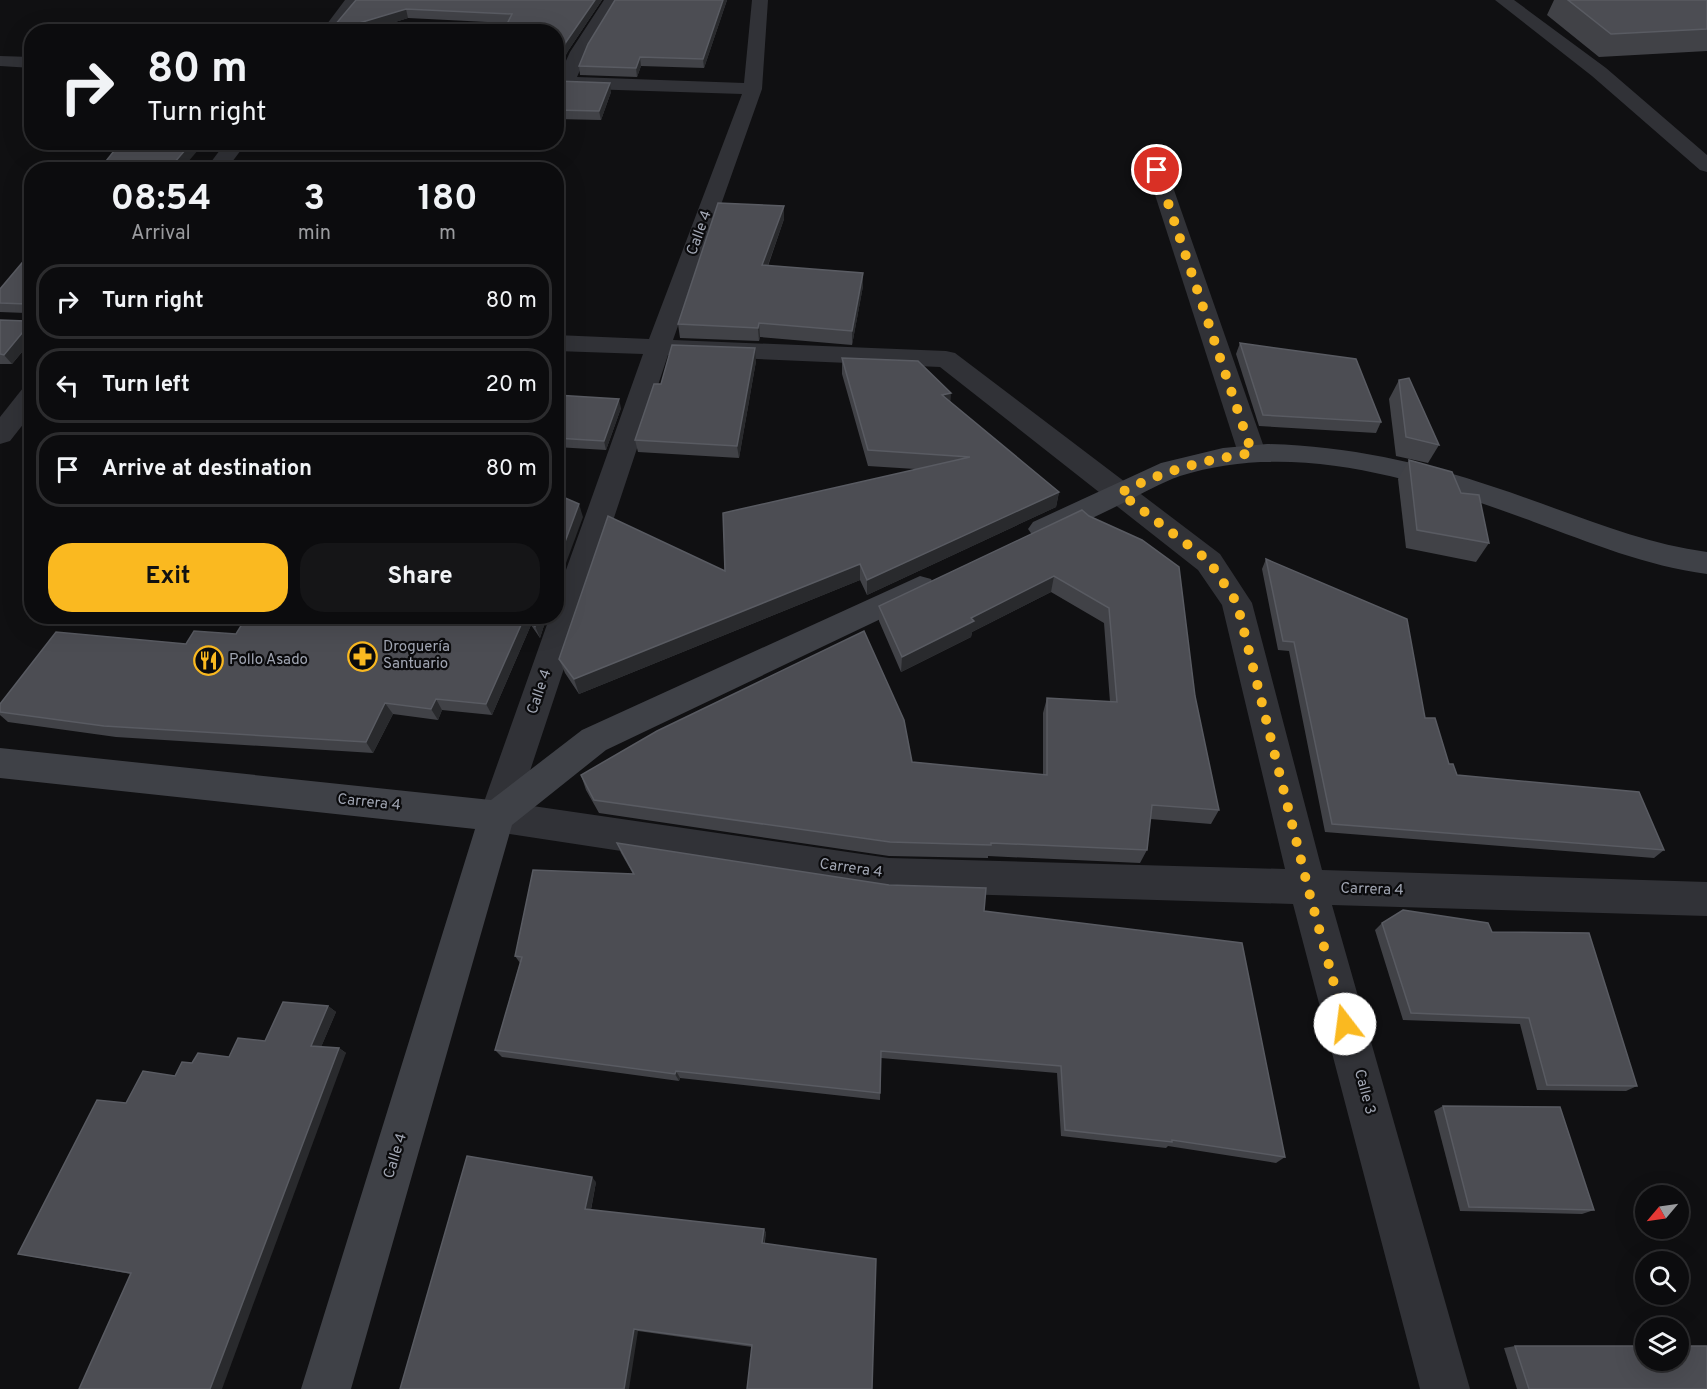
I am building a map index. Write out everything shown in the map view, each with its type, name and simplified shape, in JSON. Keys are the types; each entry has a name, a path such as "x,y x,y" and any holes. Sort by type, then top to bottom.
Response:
{"main road":[{"path":"1012,543 1146,479 1179,467 1216,458 1252,453 1300,453 1338,456 1397,467 1466,488 1656,554 1707,563"},
{"path":"497,816 594,740 948,574"},
{"name":"Carrera 4","path":"0,763 497,816"},
{"name":"Calle 4","path":"326,1389 497,816"}],"street":[{"path":"335,24 354,0"},
{"path":"564,77 612,0"},
{"name":"Calle 4","path":"564,621 658,347 753,89 760,0"},
{"path":"1503,0 1599,72 1707,166"},
{"path":"0,62 24,63"},
{"path":"564,82 753,89"},
{"path":"221,162 231,150"},
{"path":"1157,170 1252,453"},
{"name":"Calle 3","path":"564,343 946,359 1209,561 1237,603 1308,888 1445,1389"},
{"path":"0,435 24,404"},
{"name":"Calle 4","path":"497,816 563,624"},
{"name":"Carrera 4","path":"497,816 889,874 1707,899"}],"building":[{"path":"356,0 595,0 564,46 564,24 507,24 512,14 406,9 356,24 336,24"},
{"path":"615,0 723,0 703,59 640,57 636,68 579,66 588,44"},
{"path":"1568,0 1707,0 1707,29 1611,34"},
{"path":"564,81 610,83 599,111 564,110"},
{"path":"115,150 185,150 175,162 105,162"},
{"path":"718,203 784,206 762,265 863,273 852,331 759,323 758,328 678,324"},
{"path":"24,260 24,304 0,303 0,289"},
{"path":"0,320 24,321 24,331 4,355 0,354"},
{"path":"1240,343 1356,359 1381,422 1263,415"},
{"path":"672,345 755,348 737,446 635,440 654,384 661,384"},
{"path":"842,358 918,361 951,393 942,395 1059,492 867,580 860,564 574,679 559,659 608,516 725,571 723,513 970,457 868,450"},
{"path":"1409,378 1439,445 1406,437 1399,380"},
{"path":"564,396 619,399 604,441 564,438"},
{"path":"1409,460 1452,472 1461,493 1479,495 1489,543 1417,530"},
{"path":"564,497 579,504 564,544"},
{"path":"1082,510 1089,516 1142,540 1179,567 1195,696 1219,810 1152,805 1147,850 991,843 991,845 890,842 594,800 581,775 657,731 864,631 904,720 912,762 1047,775 1047,698 1117,702 1109,608 1054,576 971,618 974,621 902,657 879,606"},
{"path":"1266,559 1407,619 1425,718 1435,718 1449,764 1453,764 1457,775 1639,792 1664,850 1332,824 1294,642 1283,641"},
{"path":"242,624 521,624 486,704 436,699 431,709 385,703 366,742 104,726 0,712 0,704 56,632 186,644 194,631 236,634"},
{"path":"617,843 889,885 986,888 984,911 1242,943 1285,1157 1172,1140 1172,1142 1065,1130 1061,1066 881,1051 880,1093 676,1071 675,1074 495,1050 522,957 515,956 533,870 634,874"},
{"path":"1403,910 1488,923 1492,932 1589,933 1637,1086 1547,1085 1529,1018 1411,1013 1382,923"},
{"path":"283,1002 328,1006 311,1046 339,1048 210,1389 79,1389 131,1273 18,1254 97,1100 126,1103 143,1071 175,1076 182,1062 192,1063 198,1053 229,1057 238,1038 265,1041"},
{"path":"1443,1106 1560,1107 1594,1210 1469,1207"},
{"path":"467,1156 592,1177 585,1209 764,1229 762,1243 876,1259 872,1389 747,1389 752,1345 634,1329 624,1389 400,1389"},
{"path":"1515,1346 1635,1346 1635,1371 1689,1371 1689,1346 1707,1346 1707,1389 1529,1389"}],"place":[{"name":"Droguería Santuario","path":"362,656"},
{"name":"Pollo Asado","path":"208,660"}],"route":[{"path":"1157,170 1252,453 1216,458 1179,467 1146,479 1120,493 1209,561 1237,603 1308,888 1345,1024"}]}
